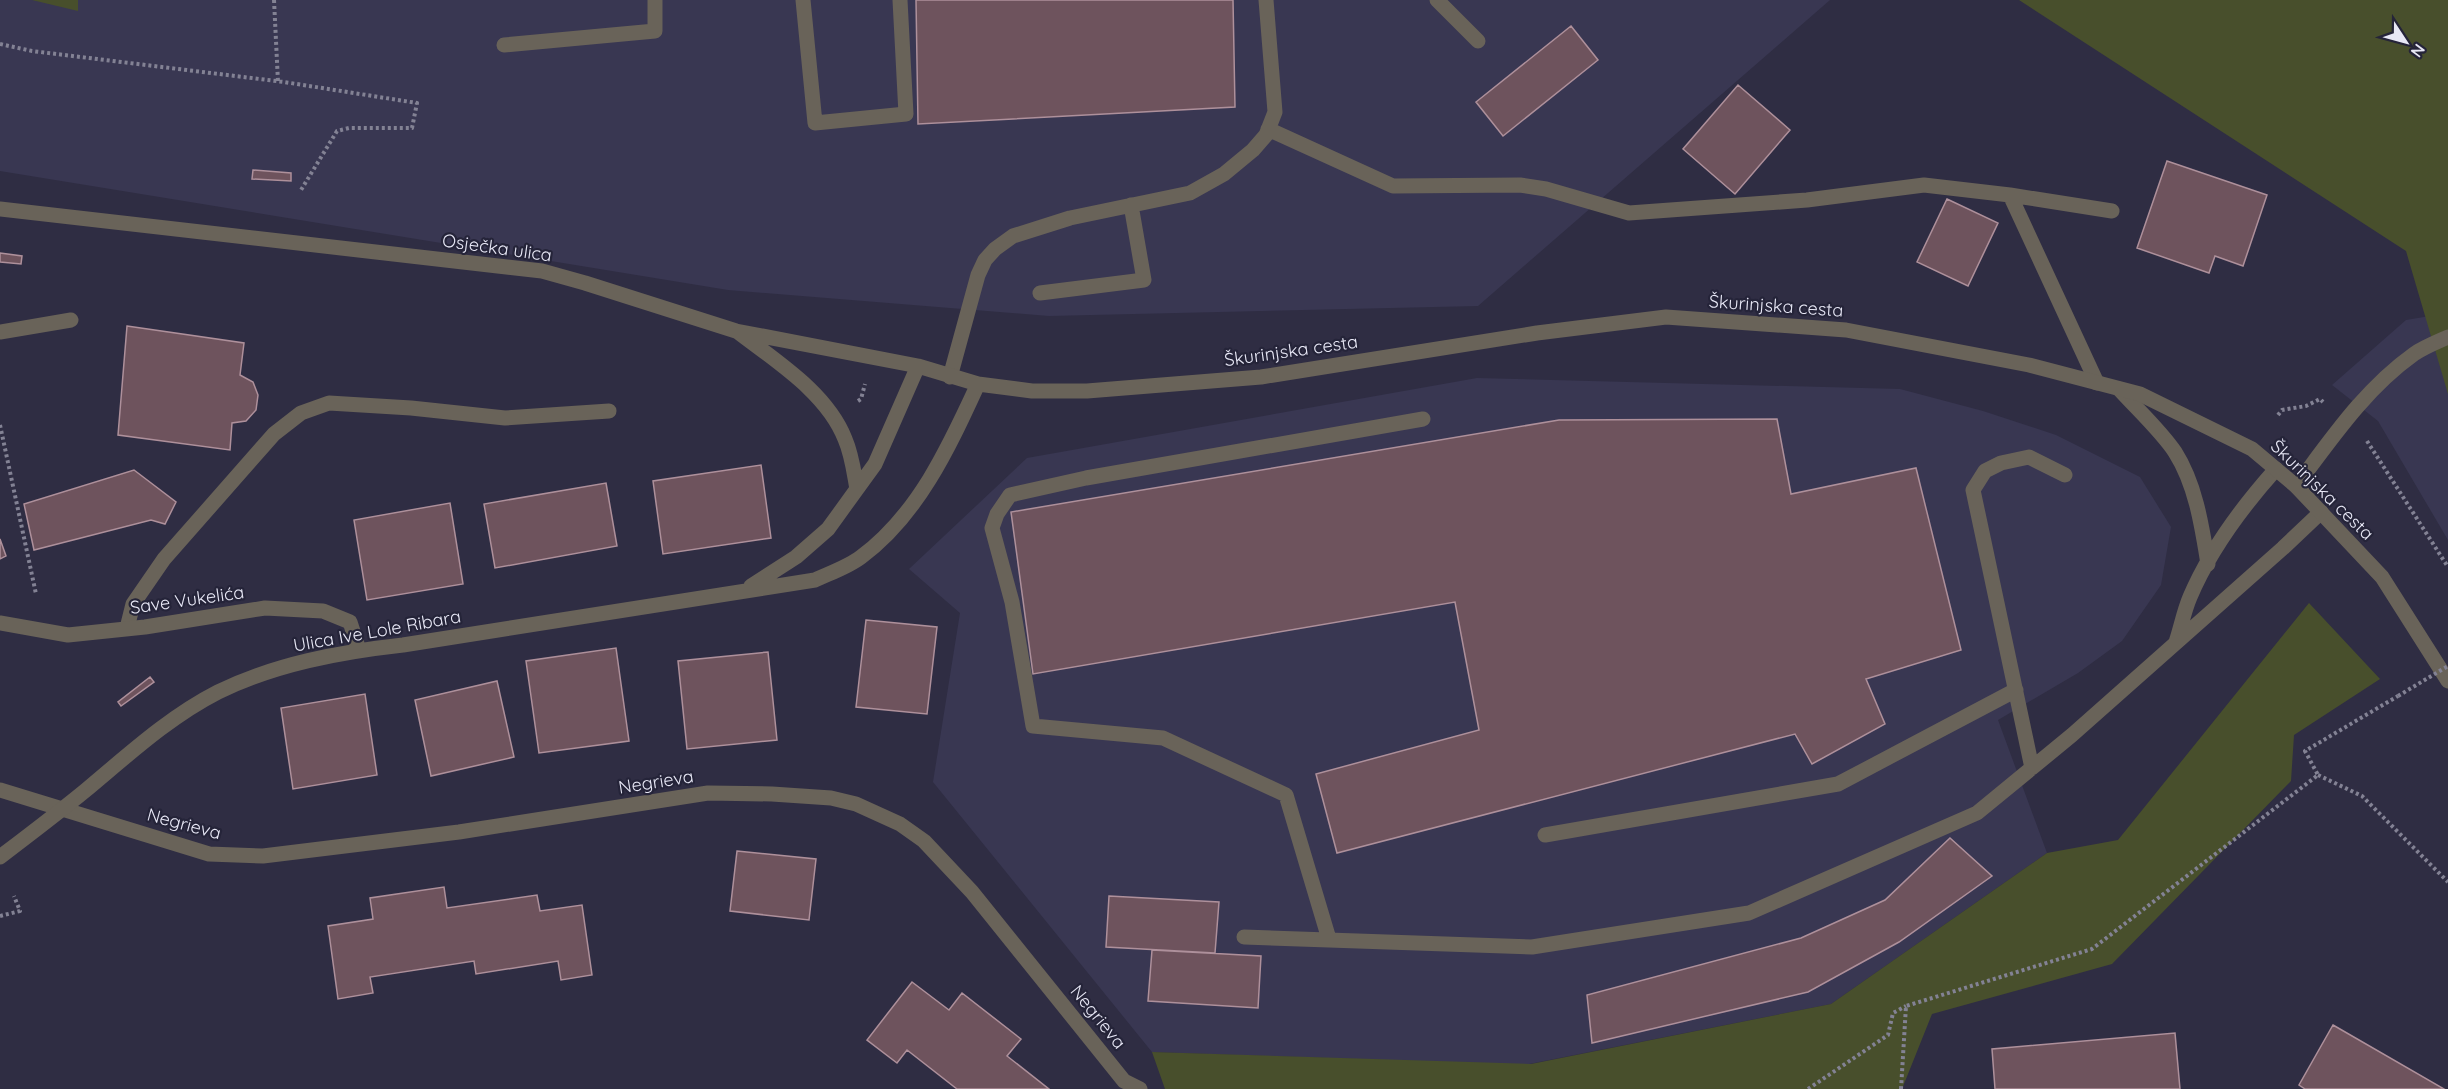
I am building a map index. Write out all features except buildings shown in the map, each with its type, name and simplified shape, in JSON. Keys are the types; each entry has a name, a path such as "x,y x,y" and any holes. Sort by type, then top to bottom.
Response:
{"street":[{"path":"504,45 655,31 655,0"},
{"path":"803,0 815,123 906,114 900,0"},
{"path":"950,377 978,275 985,260 995,249 1013,236 1038,227 1190,193 1224,174 1253,150 1266,135 1275,112 1266,0"},
{"path":"1437,0 1478,41"},
{"path":"1268,129 1393,186 1520,185 1546,189 1629,213 1807,200 1924,185 2010,195 2112,211"},
{"path":"2010,195 2097,383"},
{"path":"1040,293 1144,280 1131,205"},
{"name":"Osječka ulica","path":"0,209 542,272 585,283 736,331 918,366 978,384"},
{"name":"Škurinjska cesta","path":"978,384 1032,391 1064,392 1168,386 1261,377 1537,333 1666,317 1846,330 2028,364 2140,394 2249,447 2296,486 2382,577 2448,681"},
{"path":"0,332 71,320"},
{"path":"736,331 789,372 834,416 846,441 857,489"},
{"path":"2296,486 2368,392 2416,353 2448,337"},
{"name":"Ulica Ive Lole Ribara","path":"746,589 796,557 828,529 874,464 918,366"},
{"name":"Ulica Ive Lole Ribara","path":"0,857 155,733 219,692 281,668 359,650 815,580 860,558 899,522 929,480 956,432 978,384"},
{"path":"2119,389 2175,452 2186,473 2202,522 2208,564"},
{"path":"127,628 133,604 164,558 274,434 301,413 329,403 411,408 505,418 609,411"},
{"path":"1329,939 1286,795 1163,738 1034,726 1012,602 992,528 997,514 1010,495 1086,478 1423,419"},
{"path":"2032,768 1973,490 1985,471 2001,463 2029,457 2065,475"},
{"path":"2176,642 2190,597 2208,564 2244,505 2276,469"},
{"path":"1244,937 1532,947 1749,913 1977,813 2072,735 2321,512"},
{"name":"Save Vukelića","path":"0,623 68,635 265,608 323,611 350,622 359,650"},
{"path":"1545,835 1838,784 2016,690"},
{"name":"Negrieva","path":"0,790 209,854 263,856 459,832 708,794 772,794 831,798 856,804 900,824 924,841 972,892 1124,1081 1140,1089"}],"path":[{"path":"274,0 278,81"},
{"path":"0,44 32,51 278,81 417,103 412,128 349,128 337,131 301,190"},
{"path":"852,406 861,399 865,383"},
{"path":"2278,415 2282,410 2306,406 2320,399 2324,402"},
{"path":"0,425 36,594"},
{"path":"2363,436 2448,567"},
{"path":"2448,666 2305,751 2318,775 2362,796 2448,882"},
{"path":"1808,1089 1888,1035 1893,1013 1906,1006 2092,949 2318,775"},
{"path":"0,916 20,911 14,896"},
{"path":"1901,1089 1906,1006"}],"shaded area":[{"path":"0,0 1830,0 1478,306 1049,316 728,290 0,171"},
{"path":"2448,313 2448,540 2378,421 2332,385 2406,320"},
{"path":"1477,378 1900,389 1983,411 2056,435 2140,477 2171,527 2161,585 2122,641 2078,673 1998,720 2047,853 1831,1004 1524,1065 1152,1052 933,782 960,613 909,569 1027,458"}],"green space":[{"path":"32,0 78,0 78,11"},
{"path":"2019,0 2448,0 2448,394 2406,251"},
{"path":"2309,603 2380,679 2294,735 2291,781 2112,964 1932,1014 1902,1089 1165,1089 1152,1052 1531,1064 1831,1004 2047,853 2118,840"}]}
